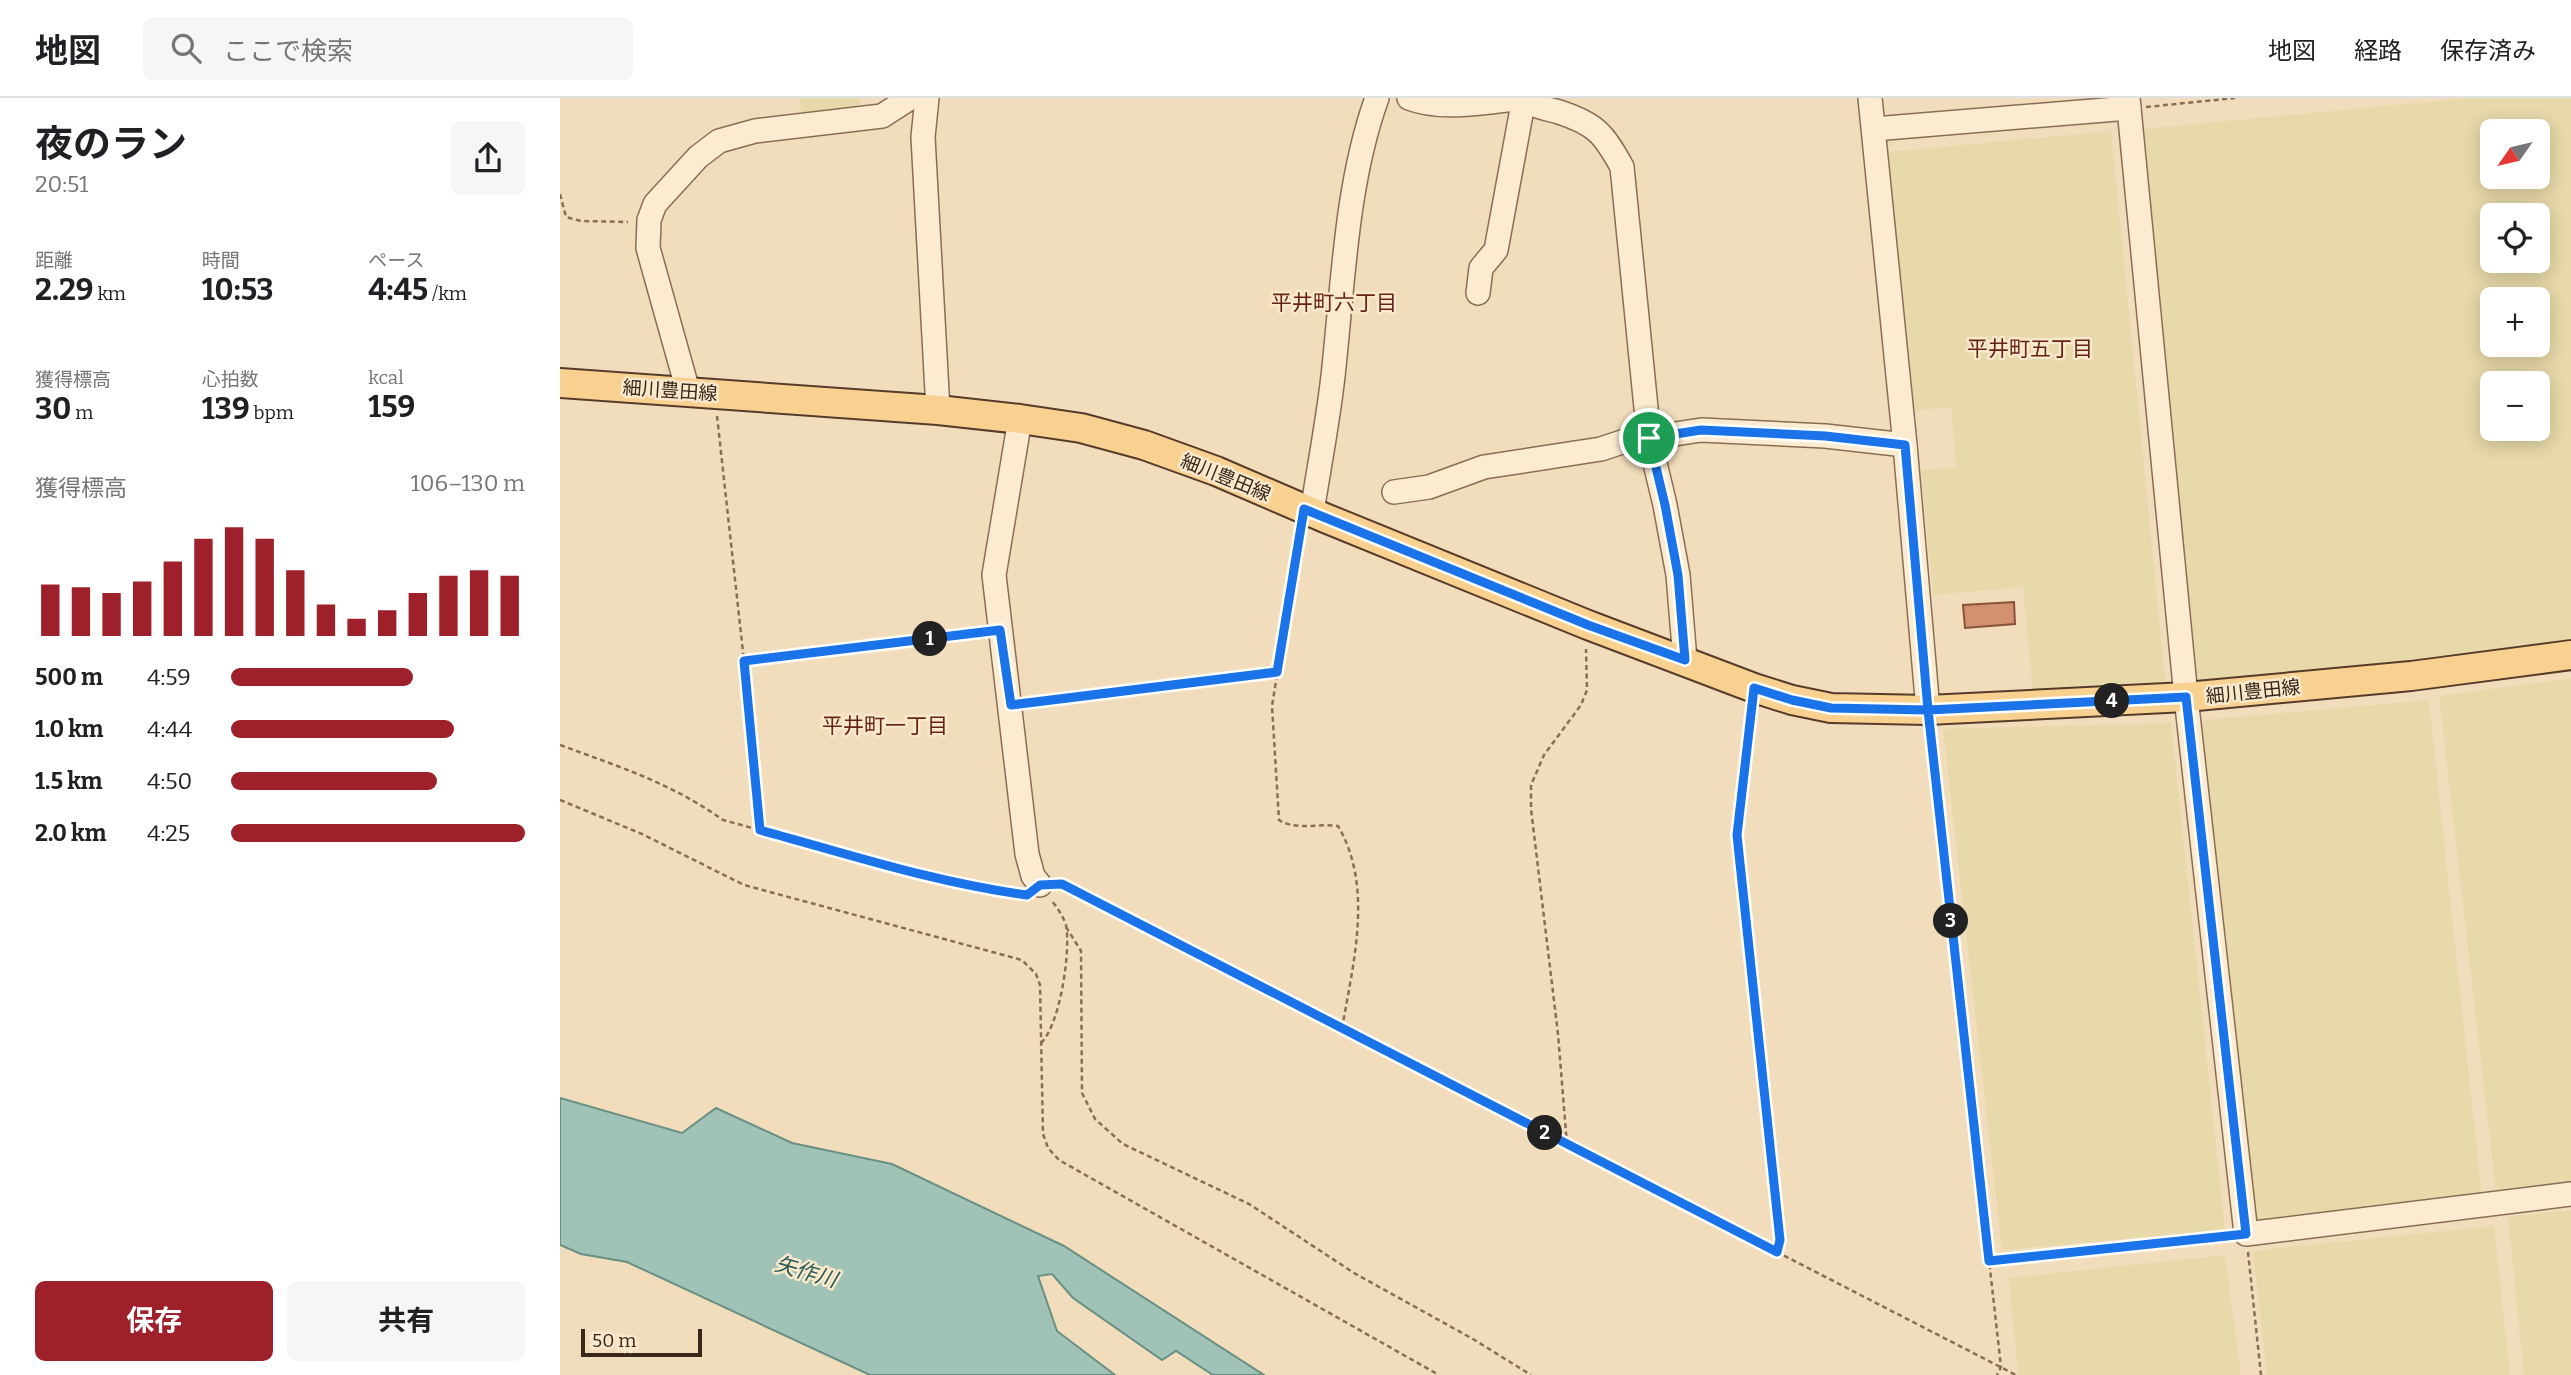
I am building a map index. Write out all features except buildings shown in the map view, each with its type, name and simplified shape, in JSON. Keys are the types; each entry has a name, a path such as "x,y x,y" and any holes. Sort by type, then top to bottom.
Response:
{"main road":[{"name":"細川豊田線","path":"560,383 938,410 1081,428 1144,445 1216,471 1588,625 1754,688 1831,708 1928,710 2186,697 2411,676 2571,655"}],"street":[{"path":"701,392 648,248 649,222 655,204 698,157 719,141 755,131 882,117 910,98"},
{"path":"927,98 923,137 938,410"},
{"path":"1308,511 1333,379 1350,223 1370,117 1377,98"},
{"path":"1409,98 1431,104 1523,98 1532,105 1594,126 1610,145 1622,167 1649,437 1678,575 1685,660"},
{"path":"1478,293 1481,268 1496,250 1523,98"},
{"path":"1870,98 1905,445 1928,710"},
{"path":"1874,129 2129,103 2186,697 2246,1234 2571,1194"},
{"path":"1020,419 994,575 1027,855 1033,876 1040,885"},
{"path":"1394,492 1429,487 1484,467 1601,449 1625,440 1701,430 1825,436 1905,445"}],"path":[{"path":"2129,103 2235,98"},
{"path":"560,194 566,217 581,221 649,222"},
{"path":"701,392 744,661 760,830"},
{"path":"1308,511 1272,706 1279,820 1289,826 1338,826 1347,841 1357,877 1359,928 1342,1029"},
{"path":"1567,1144 1558,1034 1531,809 1531,785 1544,755 1581,705 1587,690 1585,665 1588,625"},
{"path":"744,661 1000,630"},
{"path":"1011,705 1277,672"},
{"path":"1754,688 1737,835 1780,1240 1777,1252"},
{"path":"1928,710 2001,1367 1997,1375"},
{"path":"560,745 655,779 695,800 723,820 935,878 1006,892 1027,895 1040,885 1062,884 2016,1375"},
{"path":"560,800 642,834 744,885 1022,960 1036,974 1040,985 1043,1134 1048,1148 1059,1160 1439,1375"},
{"path":"1040,885 1062,914 1066,927 1081,951 1082,1093 1095,1119 1123,1144 1249,1204 1354,1273 1473,1339 1531,1375"},
{"path":"1041,1043 1048,1037 1055,1014 1066,962 1066,927"},
{"path":"1989,1261 2246,1234 2262,1375"}],"shaded area":[{"path":"799,98 860,98 858,111 802,117"},
{"path":"2469,98 2571,98 2571,642 2186,686 2132,130"},
{"path":"2111,131 2166,689 2034,701 2023,587 1933,595 1921,471 1956,467 1951,407 1913,411 1887,152"},
{"path":"2571,678 2571,1190 2497,1201 2439,696"},
{"path":"2429,700 2482,1198 2249,1228 2192,721"},
{"path":"2171,723 2225,1230 2002,1250 1943,729"},
{"path":"2571,1210 2571,1375 2524,1375 2508,1217"},
{"path":"2494,1226 2510,1375 2267,1375 2253,1251"},
{"path":"2225,1255 2241,1375 2018,1375 2009,1278"}],"water":[{"name":"矢作川","path":"560,1098 682,1133 716,1108 792,1143 892,1164 1064,1246 1264,1375 1213,1375 1176,1351 1162,1360 1073,1298 1052,1274 1038,1276 1057,1331 1115,1375 870,1375 627,1262 581,1254 560,1245"}],"district":[{"name":"平井町六丁目","path":"1334,303"},
{"name":"平井町五丁目","path":"2030,349"},
{"name":"平井町一丁目","path":"885,726"}],"route":[{"path":"1649,438 1678,575 1685,660 1588,625 1304,509 1277,672 1011,705 1000,630 744,661 760,830 935,878 1006,892 1027,895 1040,885 1062,884 1777,1252 1780,1240 1737,835 1754,688 1831,708 1928,710 1989,1261 2246,1234 2186,697 1928,710 1905,445 1825,436 1701,430 1649,438"}]}
